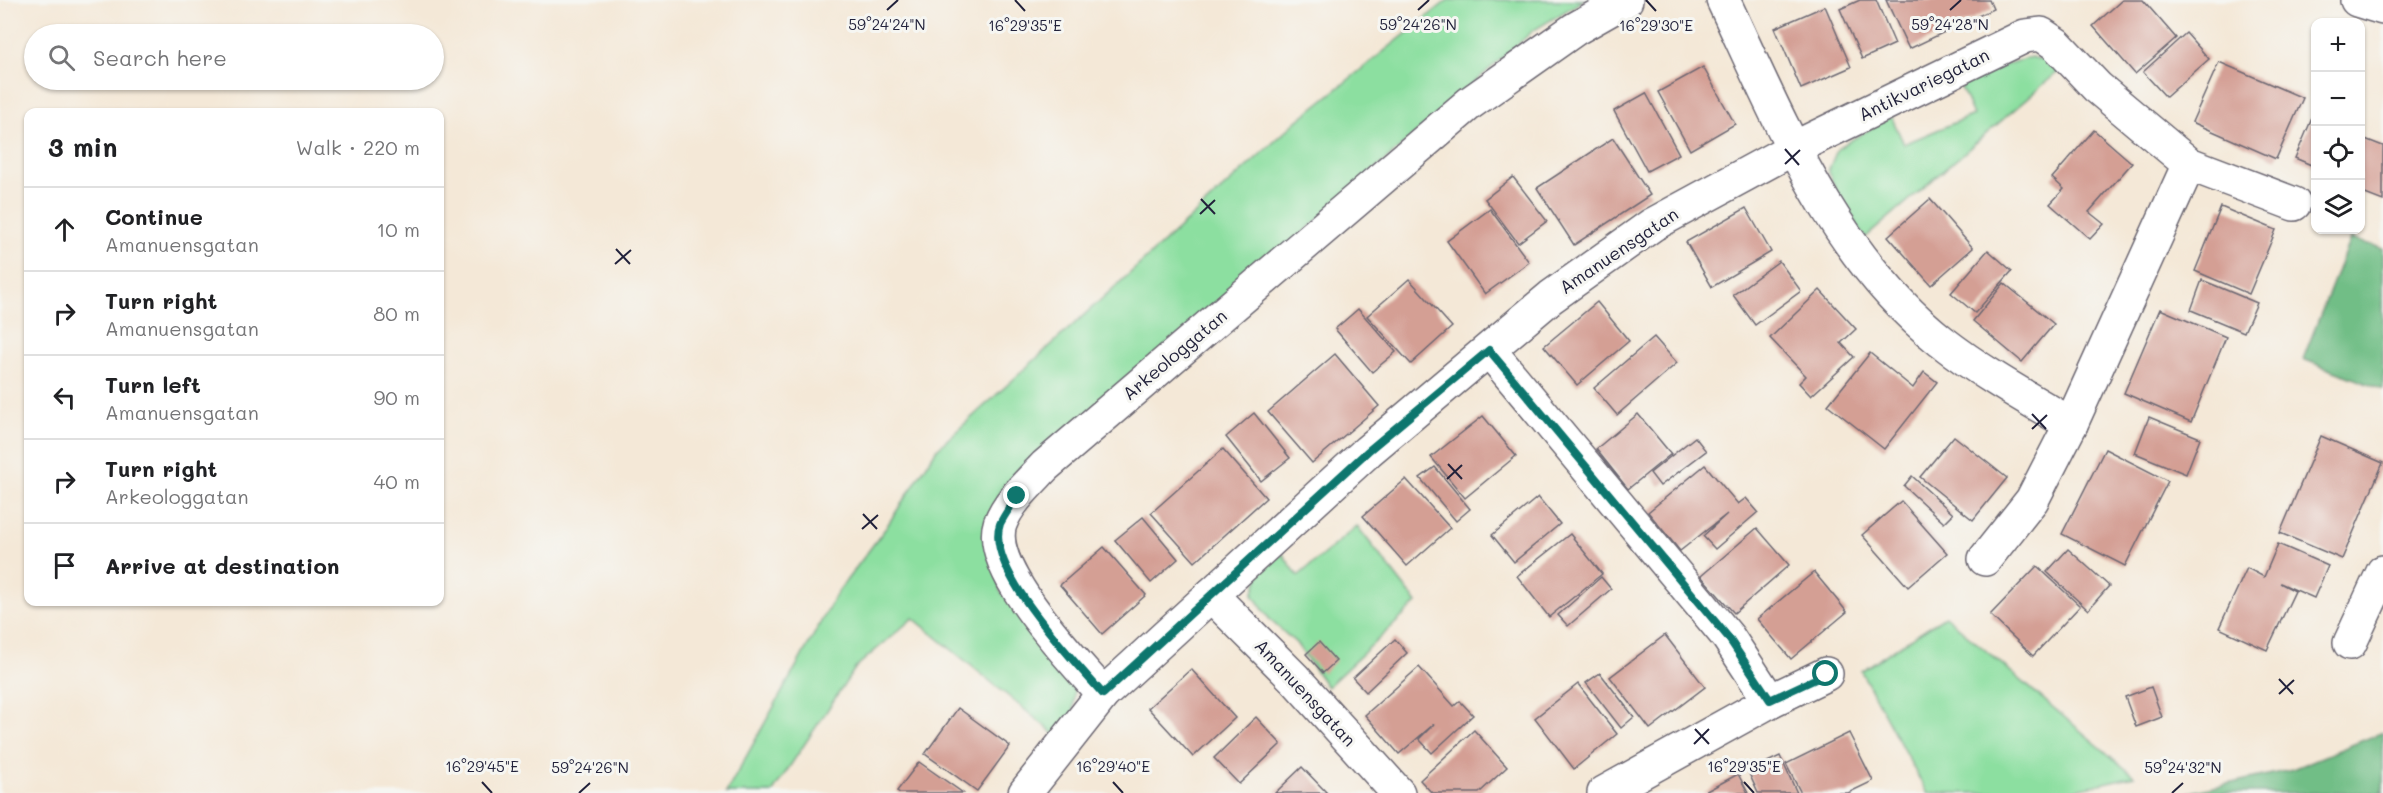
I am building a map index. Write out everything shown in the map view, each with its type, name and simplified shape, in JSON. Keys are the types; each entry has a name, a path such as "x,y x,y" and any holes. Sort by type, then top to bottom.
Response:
{"street":[{"name":"Arkeologgatan","path":"1103,694 1024,600 1009,572 1000,551 1000,525 1017,496 1045,466 1470,103 1575,29 1626,0"},
{"path":"1723,0 1792,149 1832,216 1862,259 1903,306 1940,340 1986,374 2071,424"},
{"path":"2357,0 2383,8"},
{"name":"Antikvariegatan","path":"1792,149 2025,36 2041,34 2055,44 2106,95 2189,164 2294,204"},
{"name":"Amanuensgatan","path":"1103,694 1368,451 1551,297 1652,225 1792,149"},
{"path":"1985,559 2032,500 2071,424 2189,164"},
{"path":"1489,350 1728,637 1770,700"},
{"path":"2350,644 2383,572"},
{"name":"Amanuensgatan","path":"1211,595 1295,679 1398,793"},
{"path":"1604,793 1770,700 1826,674"},
{"path":"1025,793 1103,694"}],"green space":[{"path":"1448,0 1584,0 1534,30 1003,496 989,526 1000,591 1074,677 1074,714 1058,737 913,618 856,667 772,793 726,793 837,593 885,529 937,449 1298,120"},
{"path":"2031,57 2046,61 2059,71 1865,238 1838,195 1828,171 1838,148 1891,116 1904,144 1973,115 1960,85 2002,66"},
{"path":"2350,239 2383,248 2383,390 2303,359"},
{"path":"1357,526 1417,603 1327,687 1296,643 1270,620 1253,595 1260,573 1282,553 1298,576"},
{"path":"1945,616 2134,776 2060,793 1927,793 1861,671"},
{"path":"2383,732 2383,793 2187,793 2290,770"}],"building":[{"path":"1860,0 1876,0 1895,44 1862,59 1840,9"},
{"path":"1886,0 1989,0 1993,9 1909,49"},
{"path":"2122,0 2143,0 2176,38 2135,74 2093,26"},
{"path":"1825,6 1851,67 1801,89 1775,28"},
{"path":"2186,33 2209,59 2166,97 2143,72"},
{"path":"2219,62 2303,98 2276,159 2192,122"},
{"path":"1703,67 1735,124 1690,150 1658,92"},
{"path":"1646,93 1679,154 1647,171 1614,111"},
{"path":"2311,121 2311,165 2295,158"},
{"path":"2094,130 2132,163 2089,212 2104,224 2090,239 2050,204 2064,189 2052,178"},
{"path":"1613,138 1650,195 1574,245 1537,188"},
{"path":"2365,139 2383,146 2383,201 2365,194"},
{"path":"1513,177 1547,221 1518,243 1485,199"},
{"path":"1930,199 1973,248 1931,285 1888,236"},
{"path":"2221,207 2276,230 2249,294 2195,271"},
{"path":"1746,208 1771,252 1712,287 1686,242"},
{"path":"1490,209 1529,262 1485,294 1447,241"},
{"path":"1988,250 2012,271 1975,313 1951,293"},
{"path":"1779,261 1801,291 1755,325 1733,295"},
{"path":"1409,279 1452,327 1411,364 1367,316"},
{"path":"2202,280 2257,303 2244,332 2191,310"},
{"path":"2004,283 2054,324 2022,362 1973,321"},
{"path":"1820,290 1856,329 1841,343 1854,357 1811,396 1799,383 1806,376 1770,338"},
{"path":"1597,302 1629,341 1577,385 1544,346"},
{"path":"1358,309 1396,352 1372,372 1335,329"},
{"path":"2160,309 2226,337 2191,422 2124,393"},
{"path":"1654,337 1677,363 1617,415 1594,388"},
{"path":"1870,353 1913,388 1924,372 1937,382 1884,449 1828,405"},
{"path":"1335,354 1379,406 1312,463 1268,412"},
{"path":"1254,413 1290,458 1261,481 1226,437"},
{"path":"1638,414 1671,454 1628,489 1596,449"},
{"path":"1483,416 1516,456 1465,498 1431,457"},
{"path":"2149,417 2200,438 2186,474 2135,453"},
{"path":"1954,436 2007,478 1973,520 1920,477"},
{"path":"2321,436 2383,463 2342,559 2280,533"},
{"path":"1695,437 1706,451 1660,486 1650,473"},
{"path":"1223,449 1266,498 1195,562 1151,513"},
{"path":"2105,449 2168,481 2125,566 2062,534"},
{"path":"1705,465 1738,504 1746,498 1758,512 1715,549 1703,536 1727,514 1680,551 1648,512"},
{"path":"1435,467 1470,509 1456,521 1420,478"},
{"path":"1912,476 1953,514 1944,523 1904,486"},
{"path":"1406,479 1450,528 1407,566 1363,516"},
{"path":"1538,497 1560,524 1514,562 1492,535"},
{"path":"1901,501 1947,553 1908,587 1862,535"},
{"path":"1143,517 1178,559 1151,583 1115,540"},
{"path":"1757,528 1789,565 1734,613 1701,576"},
{"path":"1570,534 1602,574 1549,617 1517,576"},
{"path":"2278,544 2328,566 2314,598 2280,583 2295,591 2267,650 2219,628 2247,568 2264,577"},
{"path":"1104,547 1146,595 1102,634 1060,585"},
{"path":"2068,549 2109,586 2088,610 2047,572"},
{"path":"2037,566 2080,606 2033,656 1990,615"},
{"path":"1814,572 1847,612 1791,659 1757,619"},
{"path":"1601,577 1611,589 1568,626 1558,615"},
{"path":"1665,635 1705,687 1650,729 1610,677"},
{"path":"1395,639 1407,653 1366,692 1353,678"},
{"path":"1319,642 1336,661 1323,673 1306,654"},
{"path":"1419,667 1454,706 1460,701 1473,715 1432,753 1419,739 1434,724 1399,754 1365,715"},
{"path":"1191,669 1235,718 1193,757 1148,708"},
{"path":"1600,673 1634,717 1621,728 1586,683"},
{"path":"1578,684 1617,734 1574,769 1535,718"},
{"path":"2151,687 2162,717 2136,727 2125,697"},
{"path":"958,708 1010,746 977,791 925,754"},
{"path":"1256,717 1281,744 1239,784 1214,758"},
{"path":"1474,730 1507,767 1479,793 1432,793 1420,780"},
{"path":"1849,733 1873,781 1848,793 1801,793 1786,764"},
{"path":"1780,756 1797,793 1758,793 1748,771"},
{"path":"919,762 963,793 900,793 897,791"},
{"path":"1302,767 1327,793 1275,793"},
{"path":"1738,774 1748,793 1703,793"}],"route":[{"path":"1017,496 1000,525 1000,551 1009,572 1024,600 1103,694 1368,451 1489,350 1728,637 1770,700 1826,674"}]}
